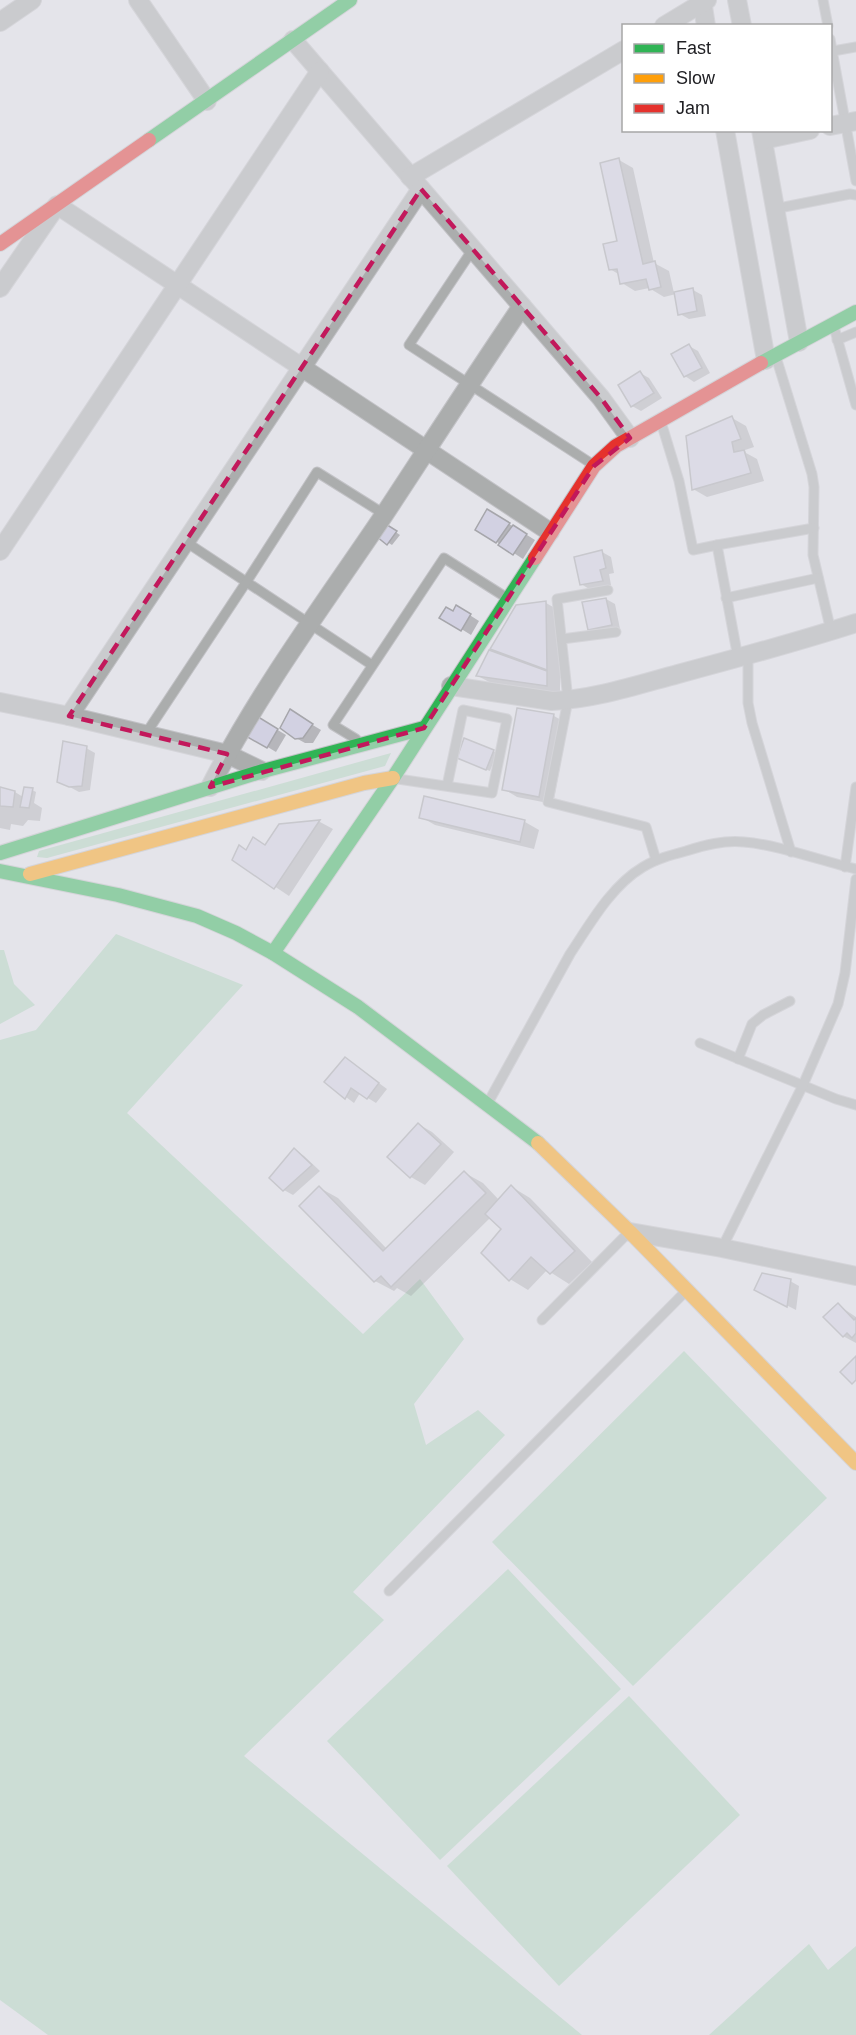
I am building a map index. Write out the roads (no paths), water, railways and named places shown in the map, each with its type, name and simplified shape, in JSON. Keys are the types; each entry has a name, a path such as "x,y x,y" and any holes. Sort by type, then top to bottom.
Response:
{"street":[{"path":"0,22 32,0"},
{"path":"138,0 207,101"},
{"path":"0,244 350,0"},
{"path":"737,0 742,24"},
{"path":"667,24 704,1 706,24"},
{"path":"293,40 601,398 630,438"},
{"path":"69,716 302,368 415,183 622,51"},
{"path":"0,551 320,71"},
{"path":"725,132 771,357"},
{"path":"791,132 762,135 799,342"},
{"path":"57,205 550,532"},
{"path":"0,288 57,205"},
{"path":"210,787 227,754 309,624 522,306"},
{"path":"273,953 393,778 550,532 594,466 604,455 771,357 856,312"},
{"path":"448,691 552,701 597,696 743,657 856,623"},
{"path":"0,702 227,754 262,771"},
{"path":"0,853 360,742 424,728"},
{"path":"26,875 364,783 393,778"},
{"path":"0,871 158,904 197,916 273,953 358,1008 488,1103 539,1144 688,1290 856,1463"},
{"path":"630,1232 722,1248 856,1276"}],"lane":[{"path":"823,0 828,24"},
{"path":"832,45 844,124 856,181"},
{"path":"833,51 856,47"},
{"path":"774,210 850,194 856,195"},
{"path":"473,249 409,345 594,466"},
{"path":"833,324 856,405"},
{"path":"837,340 856,332"},
{"path":"771,357 812,474 814,487 813,555 831,631"},
{"path":"661,421 679,481 693,550 814,528"},
{"path":"145,735 317,472 384,514"},
{"path":"186,542 372,665"},
{"path":"717,545 726,597 743,657 752,723 791,852"},
{"path":"360,742 333,725 444,558 507,598"},
{"path":"726,597 818,578"},
{"path":"608,590 557,599 568,700 548,802 646,828 656,860"},
{"path":"562,639 615,632"},
{"path":"393,778 492,793 507,719 463,710 448,691"},
{"path":"447,786 463,710"},
{"path":"845,867 856,787"},
{"path":"488,1103 570,954 598,912 631,874 656,860 724,841 746,842 856,869"},
{"path":"722,1248 803,1085 838,1004 846,964 856,879"},
{"path":"846,964 856,967"},
{"path":"738,1059 752,1024 763,1015 790,1001"},
{"path":"700,1043 836,1099 856,1105"},
{"path":"542,1320 630,1232"},
{"path":"389,1591 688,1290"}]}
